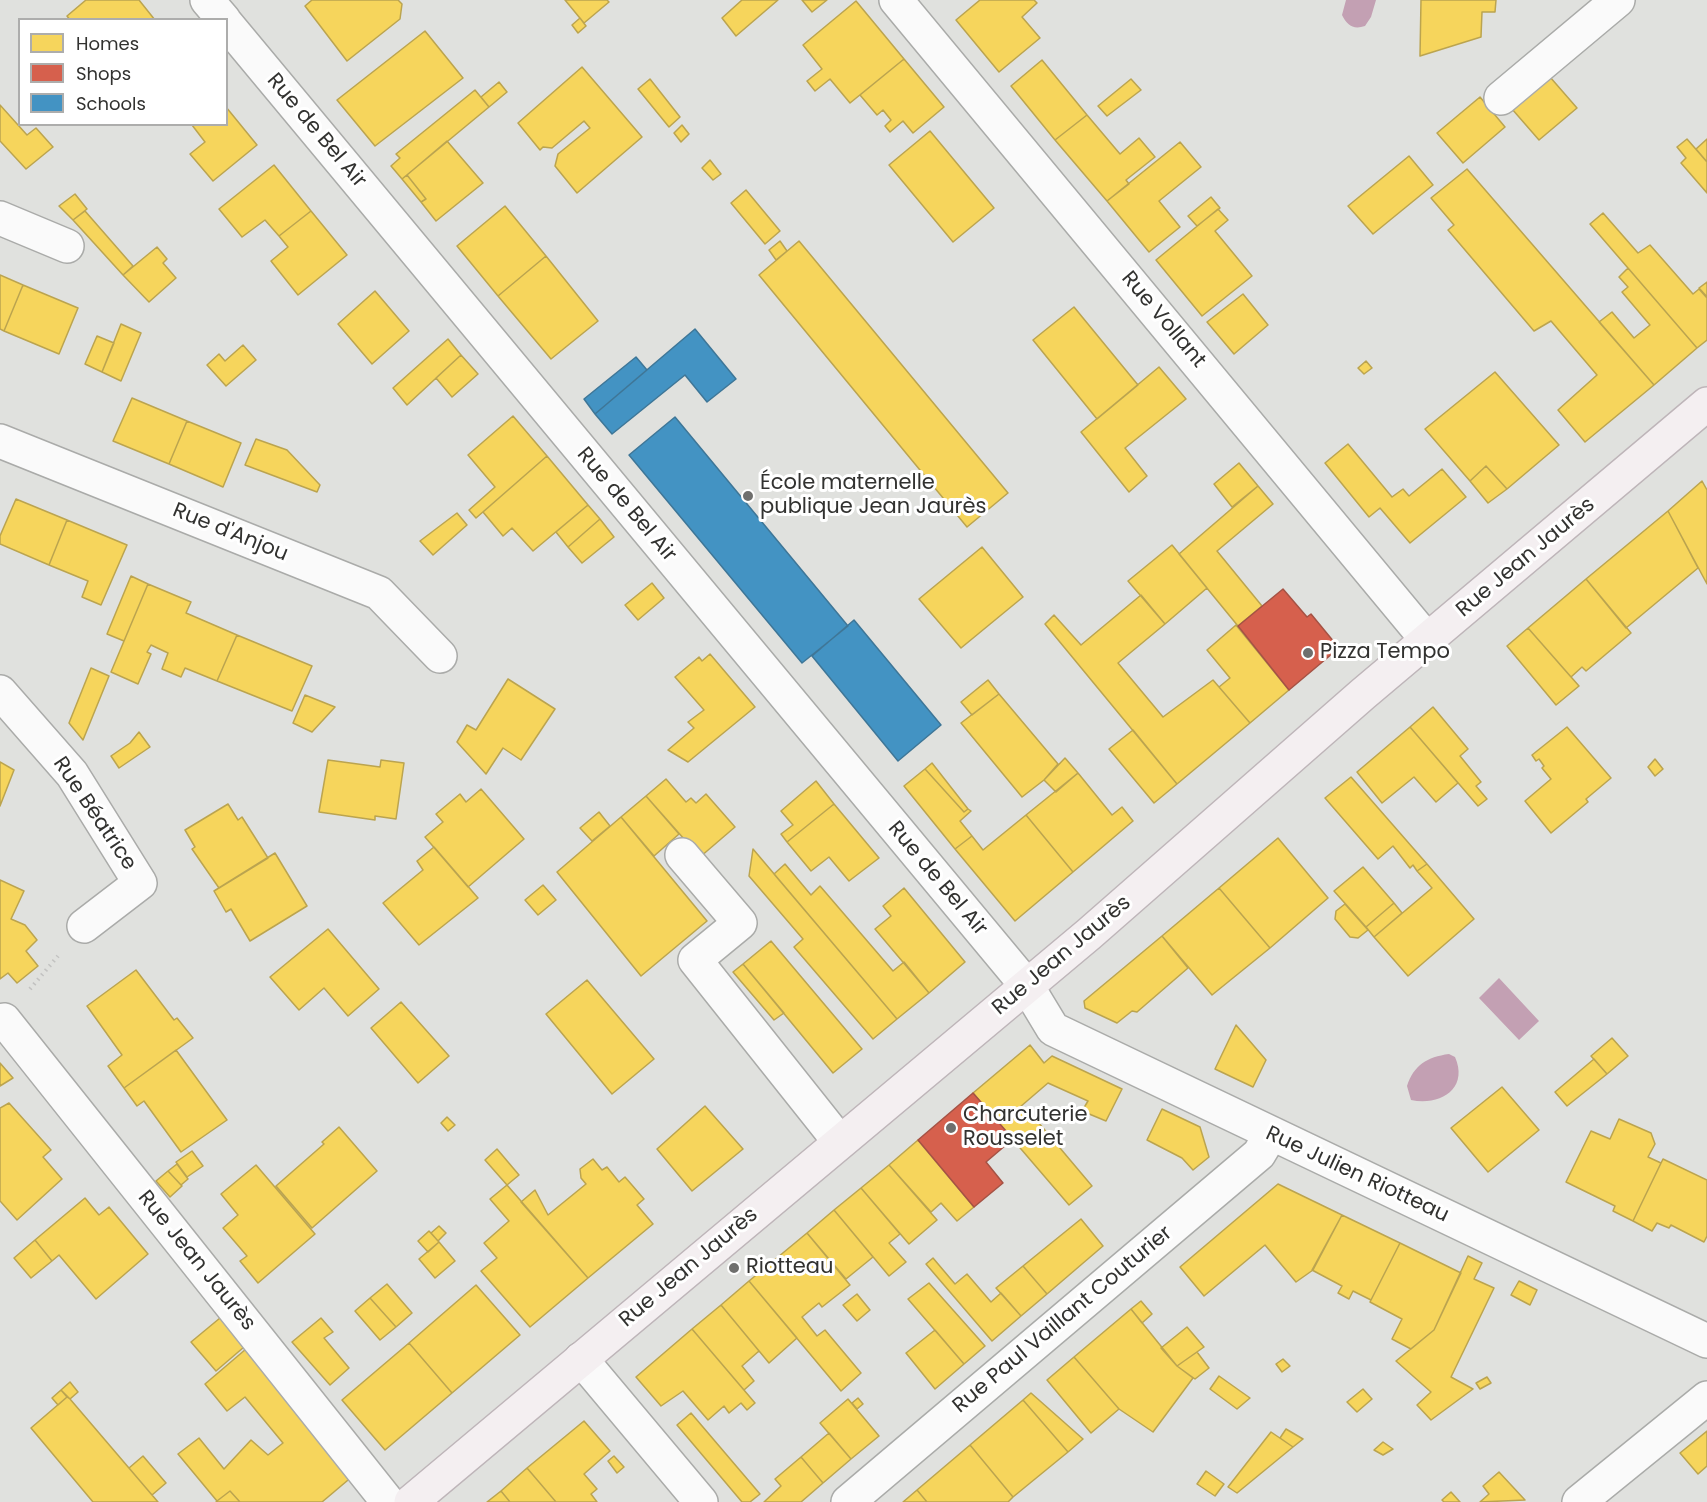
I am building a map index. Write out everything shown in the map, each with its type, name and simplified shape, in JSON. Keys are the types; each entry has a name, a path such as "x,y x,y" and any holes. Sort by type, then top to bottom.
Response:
{"main road":[{"name":"Rue Jean Jaurès","path":"411,1502 839,1141 1027,986 1363,694 1707,404"}],"street":[{"name":"Rue de Bel Air","path":"207,0 222,18"},
{"name":"Rue Vollant","path":"896,0 1428,641"},
{"path":"1501,98 1618,0"},
{"name":"Rue de Bel Air","path":"228,25 1027,986"},
{"path":"0,218 67,246"},
{"name":"Rue d'Anjou","path":"0,441 379,593 440,656"},
{"name":"Rue Béatrice","path":"0,692 72,774 140,883 84,926"},
{"path":"682,855 740,922 696,960 839,1141"},
{"name":"Rue Julien Riotteau","path":"1027,986 1053,1029 1707,1341"},
{"name":"Rue Jean Jaurès","path":"4,1020 388,1502"},
{"name":"Rue Paul Vaillant Couturier","path":"848,1502 1259,1155 1271,1134"},
{"path":"581,1359 701,1502"},
{"path":"1580,1502 1707,1398"}],"path":[{"path":"4,1020 84,926"}],"shaded area":[{"path":"1346,0 1376,0 1371,17 1365,26 1354,27 1346,22 1342,15"},
{"path":"1499,978 1539,1021 1519,1040 1479,998"},
{"path":"1449,1054 1455,1057 1458,1068 1455,1086 1449,1093 1432,1100 1411,1100 1407,1086 1413,1073 1422,1063 1434,1057"}],"building: Homes":[{"path":"86,0 139,0 153,18 68,18 67,16"},
{"path":"312,0 398,0 402,4 400,19 347,61 305,6"},
{"path":"565,0 607,0 609,2 584,23"},
{"path":"742,0 778,0 736,36 722,18"},
{"path":"802,0 827,0 812,12"},
{"path":"980,0 1034,0 1037,3 1022,17 1040,38 999,72 956,20"},
{"path":"1421,0 1496,0 1495,12 1482,12 1481,37 1420,56"},
{"path":"856,1 904,59 850,103 830,79 815,91 807,81 822,69 803,45"},
{"path":"580,18 586,26 578,33 572,25"},
{"path":"425,31 463,78 375,146 337,100"},
{"path":"904,59 944,107 913,133 903,121 890,132 885,126 891,120 883,110 877,115 860,95"},
{"path":"1042,60 1087,115 1055,140 1011,86"},
{"path":"582,67 642,137 577,193 555,166 558,154 590,128 584,121 552,148 543,147 540,150 518,123"},
{"path":"1550,77 1577,108 1539,140 1512,109"},
{"path":"650,79 680,117 669,127 638,89"},
{"path":"1131,79 1141,90 1107,116 1098,106"},
{"path":"499,82 507,92 489,107 481,97"},
{"path":"475,90 489,107 402,179 391,166 400,158 396,154"},
{"path":"1480,97 1505,127 1463,163 1437,133"},
{"path":"0,105 27,135 36,128 53,147 26,169 0,141"},
{"path":"228,109 257,145 213,181 190,154 205,142 193,126 228,126"},
{"path":"1087,115 1120,154 1139,138 1155,157 1126,180 1129,184 1107,201 1055,140"},
{"path":"682,125 689,134 681,142 674,133"},
{"path":"930,131 994,208 953,242 889,165"},
{"path":"1687,139 1707,162 1707,193 1681,163 1686,158 1677,147"},
{"path":"1707,139 1707,162 1696,149"},
{"path":"447,141 483,183 436,221 421,202 426,199 407,175"},
{"path":"1180,142 1201,167 1159,201 1180,227 1149,252 1107,201"},
{"path":"1409,156 1433,185 1373,234 1348,206"},
{"path":"710,160 721,174 713,180 702,168"},
{"path":"274,165 311,211 279,236 265,220 242,237 219,209"},
{"path":"1467,169 1654,385 1585,442 1558,410 1597,375 1551,321 1534,331 1448,230 1454,225 1431,198"},
{"path":"407,175 426,199 421,202 402,179"},
{"path":"746,190 780,231 765,244 731,203"},
{"path":"75,194 87,209 73,220 59,206"},
{"path":"1211,197 1220,208 1197,226 1188,216"},
{"path":"505,206 546,256 498,296 457,246"},
{"path":"1218,209 1228,220 1215,231 1252,276 1202,316 1156,260"},
{"path":"85,211 133,266 123,275 73,220"},
{"path":"311,211 347,255 298,295 271,261 288,247 279,236"},
{"path":"1603,213 1638,253 1650,245 1693,294 1699,289 1707,298 1707,340 1697,348 1590,224"},
{"path":"780,241 787,251 776,260 769,250"},
{"path":"799,241 1008,493 967,527 759,275"},
{"path":"157,247 167,259 163,263 176,278 149,302 123,275"},
{"path":"546,256 598,321 551,359 498,296"},
{"path":"1628,268 1697,348 1654,385 1599,322 1612,312 1634,338 1650,325 1622,292 1628,287 1619,277"},
{"path":"0,275 23,285 4,331 0,329"},
{"path":"1707,282 1707,297 1699,288"},
{"path":"23,285 78,308 59,354 4,331"},
{"path":"375,291 409,331 372,364 338,324"},
{"path":"1243,294 1268,325 1234,354 1207,322"},
{"path":"1074,307 1138,385 1097,419 1033,340"},
{"path":"121,324 141,333 121,381 102,372"},
{"path":"97,336 114,343 102,372 85,364"},
{"path":"448,339 461,355 407,405 393,388"},
{"path":"243,345 256,360 226,386 207,365 219,354 225,361"},
{"path":"461,355 478,374 452,397 436,378"},
{"path":"1366,361 1372,368 1364,374 1358,368"},
{"path":"1159,367 1186,399 1125,448 1147,476 1129,492 1081,432"},
{"path":"1495,372 1559,445 1507,489 1486,466 1470,481 1425,429"},
{"path":"132,398 187,421 169,464 113,441"},
{"path":"513,416 547,456 476,518 469,510 495,487 468,455"},
{"path":"187,421 241,443 223,487 169,464"},
{"path":"256,439 287,450 320,485 317,492 245,465"},
{"path":"1348,444 1392,497 1403,489 1409,496 1442,469 1466,497 1410,543 1380,508 1369,517 1325,463"},
{"path":"547,456 588,505 533,551 512,528 503,536 483,512"},
{"path":"1239,463 1258,486 1232,507 1214,484"},
{"path":"1486,466 1507,489 1488,503 1470,481"},
{"path":"1702,481 1707,490 1707,584 1668,511"},
{"path":"1258,486 1273,504 1217,551 1262,606 1238,626 1179,554"},
{"path":"16,499 67,520 49,565 0,544 0,536"},
{"path":"588,505 600,519 568,547 556,532"},
{"path":"1668,511 1698,568 1626,628 1586,579"},
{"path":"457,513 467,525 433,555 420,541"},
{"path":"600,519 614,537 582,563 568,547"},
{"path":"67,520 127,545 101,605 82,597 88,581 49,565"},
{"path":"1172,545 1207,588 1165,624 1128,581"},
{"path":"982,547 1023,597 961,648 919,599"},
{"path":"131,576 148,584 124,641 107,634"},
{"path":"1586,579 1631,633 1586,671 1582,667 1571,677 1528,628"},
{"path":"652,583 664,598 638,620 625,605"},
{"path":"148,584 191,602 186,613 237,635 217,681 185,668 181,677 162,669 168,653 151,645 147,652 151,654 138,684 111,672"},
{"path":"1141,595 1165,624 1118,663 1163,717 1213,680 1250,723 1177,784 1045,624 1054,615 1081,645"},
{"path":"1236,625 1289,690 1250,723 1219,687 1230,678 1207,650"},
{"path":"1528,628 1579,686 1556,705 1507,646"},
{"path":"237,635 312,666 292,711 217,681"},
{"path":"710,654 755,707 688,762 668,750 694,728 688,722 704,710 675,677 699,657 702,661"},
{"path":"91,668 109,676 83,740 69,723"},
{"path":"508,679 555,709 521,760 503,748 486,774 457,742 467,725 476,730"},
{"path":"988,680 999,694 972,715 961,702"},
{"path":"999,694 1058,764 1044,780 1022,797 961,723"},
{"path":"305,695 335,707 312,732 293,723"},
{"path":"1433,707 1468,749 1460,756 1481,782 1476,786 1487,799 1478,806 1410,727"},
{"path":"1410,727 1458,783 1436,802 1414,777 1382,803 1357,772"},
{"path":"1567,727 1611,778 1586,799 1588,802 1551,833 1525,801 1551,779 1542,768 1544,766 1539,759 1536,761 1532,755"},
{"path":"1133,730 1177,784 1154,803 1109,749"},
{"path":"139,732 150,747 119,768 111,756 130,743"},
{"path":"1065,758 1078,773 1056,792 1044,780"},
{"path":"1655,759 1663,769 1655,776 1648,767"},
{"path":"328,760 380,767 381,760 404,763 396,819 375,816 375,820 319,812"},
{"path":"0,762 14,770 0,806"},
{"path":"932,763 968,809 964,812 925,769"},
{"path":"925,769 964,812 968,809 971,811 960,821 972,836 955,849 904,786"},
{"path":"1078,773 1112,815 1122,807 1133,821 1073,872 1026,815"},
{"path":"1351,777 1427,864 1417,871 1413,865 1410,868 1393,846 1378,859 1325,798"},
{"path":"666,779 686,802 691,798 696,803 706,794 735,827 700,857 646,796"},
{"path":"816,781 834,804 787,842 781,834 793,825 781,811"},
{"path":"481,789 524,839 468,887 425,837 443,822 436,814 460,794 466,802"},
{"path":"646,796 679,834 654,856 621,817"},
{"path":"228,804 238,820 242,817 268,858 219,888 192,849 195,847 185,830"},
{"path":"834,804 879,858 849,881 829,857 811,871 787,842"},
{"path":"599,812 610,826 592,841 580,828"},
{"path":"1026,815 1073,872 1015,921 955,849 972,836 983,850"},
{"path":"621,817 707,921 641,976 557,872"},
{"path":"1278,838 1328,898 1270,948 1219,888"},
{"path":"434,847 478,898 419,945 383,903 423,870 417,861"},
{"path":"753,849 897,1019 873,1039 794,947 803,939 749,876"},
{"path":"275,853 307,906 250,941 231,909 226,912 214,891"},
{"path":"785,864 811,895 820,886 893,971 904,962 929,993 897,1019 774,874"},
{"path":"1427,864 1474,919 1408,976 1374,937 1432,888 1417,871"},
{"path":"1363,867 1394,903 1366,927 1334,891"},
{"path":"0,880 24,891 11,919 25,925 37,940 26,951 38,966 17,983 8,973 0,979"},
{"path":"543,885 556,900 538,915 525,900"},
{"path":"904,888 965,962 929,993 875,929 891,916 883,906"},
{"path":"1219,888 1270,948 1212,995 1162,936"},
{"path":"1394,903 1402,913 1374,937 1366,927"},
{"path":"1345,904 1368,930 1358,938 1350,937 1335,919 1336,911"},
{"path":"328,929 379,989 348,1016 324,988 299,1010 270,977"},
{"path":"1162,936 1188,968 1137,1012 1132,1011 1117,1023 1085,1008 1084,1001"},
{"path":"771,941 862,1049 833,1073 743,964"},
{"path":"743,964 784,1013 774,1020 733,972"},
{"path":"136,970 174,1020 177,1018 193,1038 124,1088 108,1066 122,1055 87,1006"},
{"path":"587,980 654,1059 612,1094 546,1014"},
{"path":"401,1002 449,1056 418,1083 371,1028"},
{"path":"1236,1025 1266,1060 1253,1087 1215,1069"},
{"path":"1612,1038 1628,1056 1607,1074 1591,1056"},
{"path":"1030,1045 1044,1063 1052,1056 1122,1089 1106,1121 1082,1111 1088,1101 1048,1083 1020,1107 1029,1119 1033,1116 1092,1186 1069,1205 973,1093"},
{"path":"176,1050 227,1120 181,1152 144,1101 137,1106 124,1088"},
{"path":"1594,1059 1607,1074 1567,1106 1555,1092"},
{"path":"0,1063 13,1078 0,1086"},
{"path":"1502,1087 1539,1130 1488,1172 1451,1128"},
{"path":"9,1103 51,1150 43,1157 62,1179 17,1220 0,1201 0,1108"},
{"path":"705,1106 743,1149 692,1191 657,1149"},
{"path":"1162,1109 1200,1127 1209,1157 1193,1170 1182,1158 1147,1140"},
{"path":"447,1117 455,1125 448,1131 441,1123"},
{"path":"1619,1119 1651,1133 1655,1144 1648,1157 1661,1163 1633,1221 1613,1211 1615,1206 1566,1182 1591,1131 1610,1139"},
{"path":"339,1127 377,1171 312,1228 276,1186 324,1144 322,1142"},
{"path":"918,1140 974,1207 957,1221 941,1203 931,1212 889,1165"},
{"path":"497,1149 519,1175 507,1185 485,1160"},
{"path":"192,1151 203,1166 187,1177 176,1162"},
{"path":"593,1159 602,1170 607,1167 619,1182 625,1177 644,1199 637,1205 653,1224 588,1278 521,1202 535,1190 548,1215 586,1184 581,1178 580,1169"},
{"path":"1663,1159 1707,1180 1707,1236 1704,1242 1671,1225 1669,1228 1657,1223 1652,1231 1633,1221"},
{"path":"177,1164 188,1179 181,1185 168,1171"},
{"path":"256,1165 315,1234 258,1283 240,1261 247,1256 223,1228 238,1215 221,1194"},
{"path":"889,1165 937,1220 909,1244 861,1188"},
{"path":"168,1171 182,1186 170,1197 156,1181"},
{"path":"1278,1184 1342,1215 1313,1270 1296,1282 1265,1245 1204,1296 1180,1267"},
{"path":"507,1185 588,1278 530,1327 481,1271 497,1258 484,1243 509,1221 490,1199"},
{"path":"861,1188 900,1234 889,1243 906,1262 889,1276 834,1210"},
{"path":"85,1198 99,1215 109,1207 148,1254 96,1299 59,1255 52,1261 35,1240"},
{"path":"834,1210 873,1257 846,1279 807,1233"},
{"path":"1342,1215 1400,1243 1371,1300 1353,1291 1349,1299 1338,1293 1342,1286 1312,1270"},
{"path":"1081,1219 1103,1246 1047,1294 1023,1266"},
{"path":"439,1226 446,1233 438,1241 431,1233"},
{"path":"429,1231 439,1242 428,1252 418,1241"},
{"path":"807,1233 850,1285 822,1307 819,1303 802,1317 817,1336 825,1330 861,1373 841,1391 749,1281"},
{"path":"35,1240 52,1261 31,1278 14,1258"},
{"path":"439,1242 455,1261 435,1278 419,1259"},
{"path":"1400,1243 1461,1273 1434,1330 1411,1349 1392,1339 1402,1319 1370,1302"},
{"path":"1468,1256 1482,1263 1474,1279 1494,1288 1451,1377 1473,1389 1431,1420 1417,1405 1431,1392 1396,1361 1434,1330"},
{"path":"933,1258 955,1284 967,1274 991,1302 1001,1293 1021,1316 992,1341 926,1264"},
{"path":"1023,1266 1047,1294 1021,1316 996,1288"},
{"path":"749,1281 797,1338 769,1363 721,1305"},
{"path":"1519,1281 1537,1290 1530,1305 1511,1295"},
{"path":"929,1283 985,1346 964,1364 908,1299"},
{"path":"387,1284 412,1313 396,1327 370,1298"},
{"path":"476,1285 520,1335 452,1393 409,1343"},
{"path":"857,1294 870,1310 857,1321 843,1305"},
{"path":"370,1298 396,1327 380,1340 355,1311"},
{"path":"1141,1301 1152,1314 1142,1323 1131,1309"},
{"path":"721,1305 759,1351 742,1366 754,1381 744,1390 692,1329"},
{"path":"1131,1309 1177,1366 1193,1378 1153,1432 1119,1409 1074,1357"},
{"path":"220,1318 244,1347 216,1371 191,1342"},
{"path":"321,1318 333,1332 324,1338 349,1368 330,1385 292,1342"},
{"path":"1187,1327 1204,1347 1177,1366 1161,1348"},
{"path":"692,1329 755,1403 747,1410 741,1403 729,1413 724,1406 708,1420 683,1391 661,1406 636,1377"},
{"path":"935,1330 964,1364 935,1389 906,1353"},
{"path":"409,1343 452,1393 385,1450 342,1400"},
{"path":"246,1349 354,1475 322,1502 240,1502 230,1491 217,1501 178,1454 199,1438 224,1469 251,1440 268,1455 283,1443 245,1397 227,1411 205,1384"},
{"path":"1197,1352 1209,1368 1195,1379 1177,1366"},
{"path":"1074,1357 1119,1409 1091,1433 1047,1380"},
{"path":"1283,1359 1290,1366 1282,1372 1276,1364"},
{"path":"1219,1376 1250,1398 1237,1409 1210,1389"},
{"path":"1487,1377 1491,1383 1480,1389 1476,1383"},
{"path":"70,1382 78,1392 70,1399 61,1390"},
{"path":"1363,1389 1372,1399 1357,1412 1347,1402"},
{"path":"61,1390 67,1397 58,1405 52,1398"},
{"path":"1031,1393 1083,1439 1068,1452 1023,1400"},
{"path":"67,1397 158,1502 93,1502 31,1428"},
{"path":"858,1398 863,1404 857,1409 852,1403"},
{"path":"848,1399 879,1436 851,1459 820,1423"},
{"path":"1023,1400 1068,1452 1013,1497 970,1445"},
{"path":"691,1413 760,1494 750,1502 742,1502 677,1425"},
{"path":"584,1421 610,1451 584,1474 597,1489 591,1494 597,1502 556,1502 527,1468"},
{"path":"1286,1429 1303,1439 1293,1447 1280,1438"},
{"path":"1707,1431 1707,1466 1698,1474 1680,1453"},
{"path":"1271,1432 1293,1447 1237,1493 1228,1487"},
{"path":"829,1433 851,1459 823,1483 801,1457"},
{"path":"1383,1442 1393,1449 1383,1455 1374,1450"},
{"path":"970,1445 1013,1497 1008,1502 927,1502 917,1490"},
{"path":"143,1456 166,1483 152,1495 129,1468"},
{"path":"614,1456 624,1467 617,1473 608,1461"},
{"path":"801,1457 823,1483 801,1502 764,1502 781,1486 775,1479"},
{"path":"527,1468 556,1502 510,1502 501,1491"},
{"path":"1206,1471 1224,1484 1215,1496 1197,1484"},
{"path":"1499,1472 1525,1500 1480,1502 1489,1494 1483,1486"},
{"path":"917,1490 927,1502 903,1502"},
{"path":"230,1491 240,1502 216,1502 217,1501"},
{"path":"501,1491 510,1502 487,1502"},
{"path":"1451,1492 1460,1502 1442,1500"}],"building: Shops":[{"path":"1283,589 1307,617 1311,614 1339,648 1289,690 1238,626"},
{"path":"973,1093 1013,1139 986,1162 1003,1183 974,1207 918,1140"}],"building: Schools":[{"path":"695,329 736,379 707,402 685,375 612,434 595,414"},
{"path":"636,357 647,370 595,414 584,399"},
{"path":"675,417 848,626 802,663 629,455"},
{"path":"854,620 941,725 898,761 812,656"}],"place":[{"name":"École maternelle publique Jean Jaurès","path":"748,496"},
{"name":"Pizza Tempo","path":"1308,653"},
{"name":"Charcuterie Rousselet","path":"951,1128"},
{"name":"Riotteau","path":"734,1268"}]}
